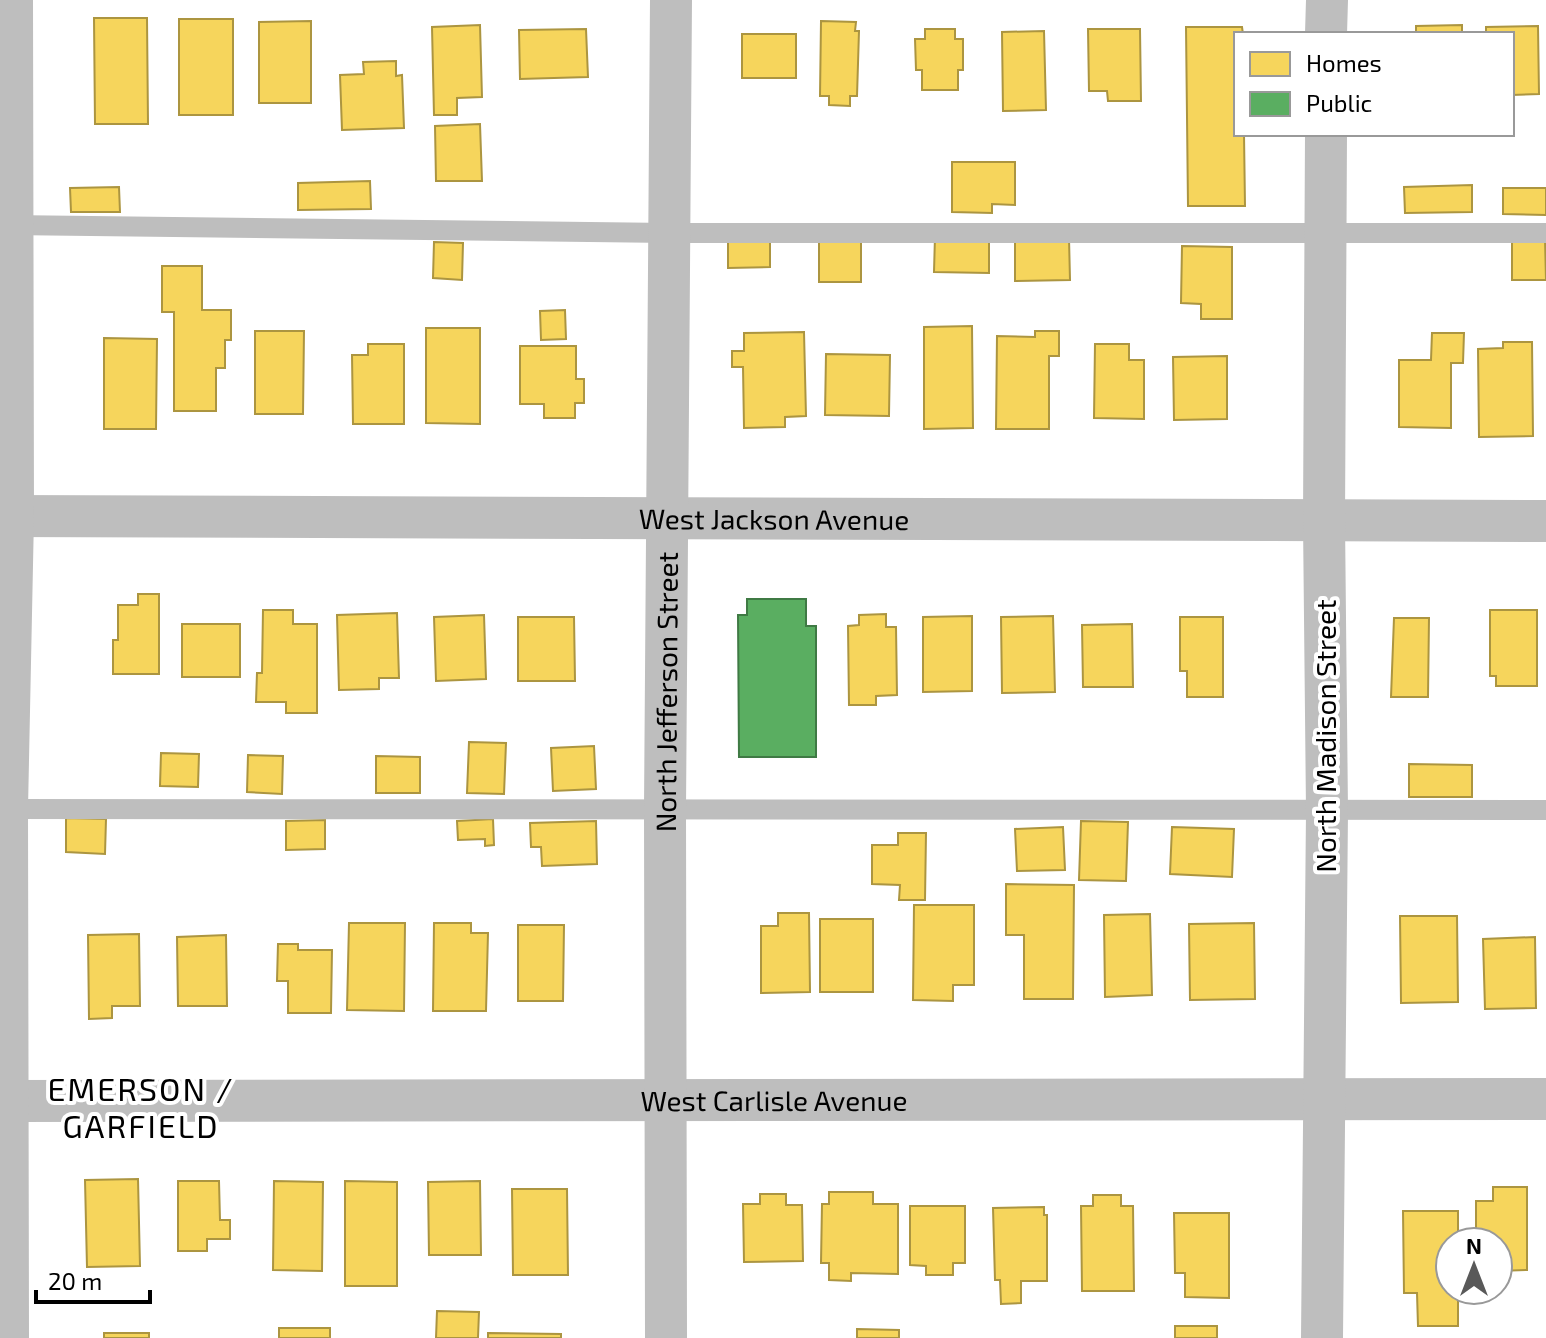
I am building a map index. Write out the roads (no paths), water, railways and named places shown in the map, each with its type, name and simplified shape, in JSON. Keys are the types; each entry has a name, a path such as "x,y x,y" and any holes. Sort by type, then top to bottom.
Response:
{"street":[{"path":"8,1338 4,809 6,225 12,0"},
{"name":"North Jefferson Street","path":"666,1338 665,809 671,0"},
{"path":"1326,32 1327,0"},
{"name":"North Madison Street","path":"1322,1338 1327,811 1324,521 1326,136"},
{"name":"West Jackson Avenue","path":"6,516 1546,521"},
{"name":"West Carlisle Avenue","path":"4,1101 1546,1099"}],"lane":[{"path":"6,225 670,233 1546,233"},
{"path":"4,809 1546,810"}],"district":[{"name":"EMERSON / GARFIELD","path":"141,1106"}]}
